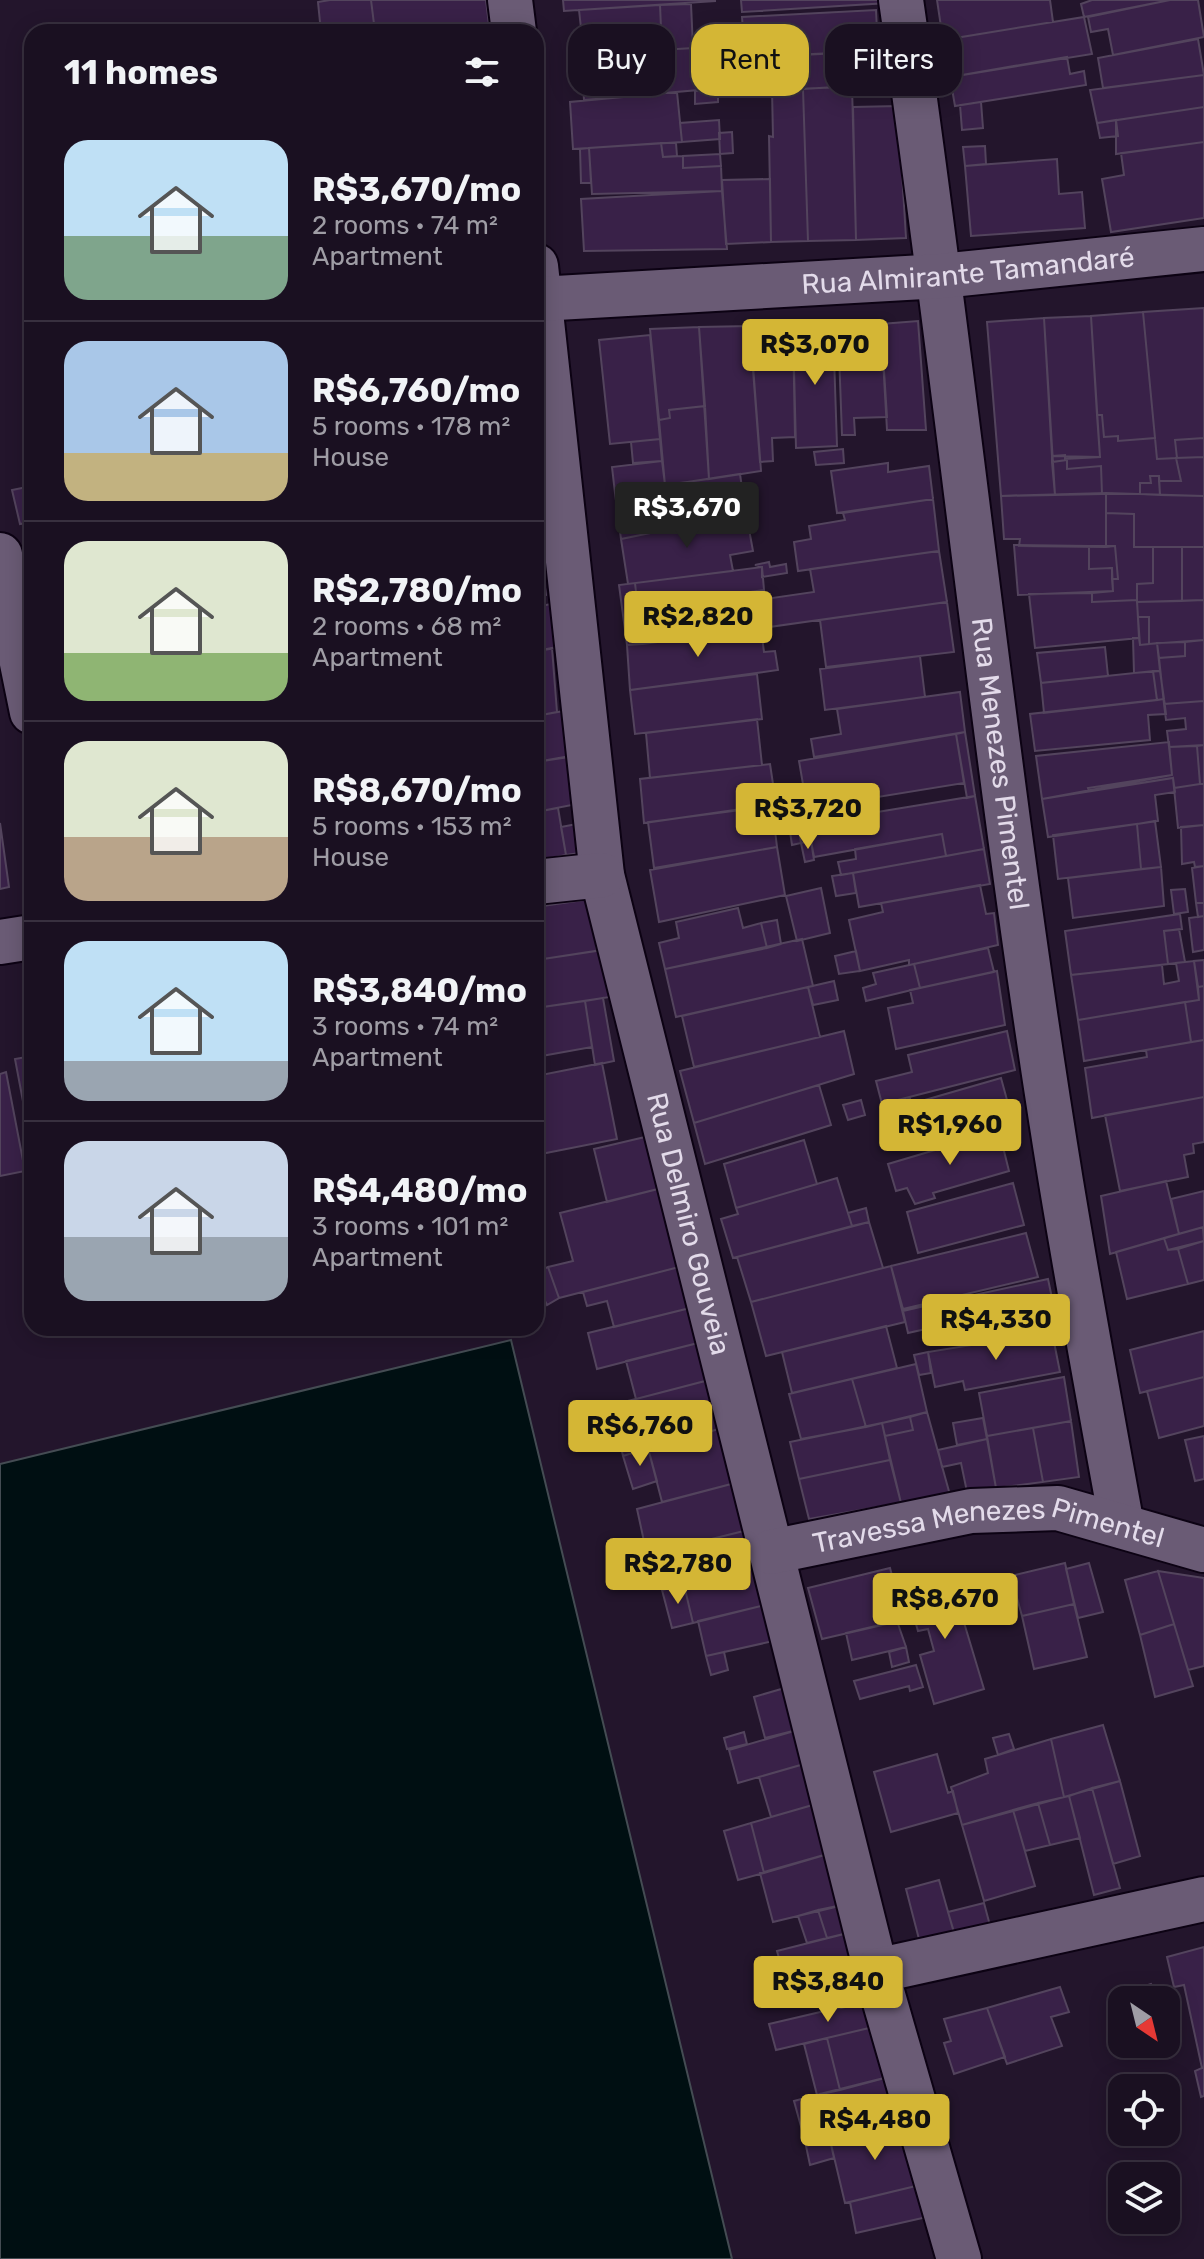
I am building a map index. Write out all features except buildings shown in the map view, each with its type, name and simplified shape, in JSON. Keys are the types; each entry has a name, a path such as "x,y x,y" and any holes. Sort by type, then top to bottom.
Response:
{"street":[{"path":"510,0 513,24"},
{"name":"Rua Menezes Pimentel","path":"901,0 941,276 1015,857 1061,1181 1122,1526"},
{"name":"Rua Almirante Tamandaré","path":"544,282 941,276 1204,249"},
{"name":"Rua Delmiro Gouveia","path":"544,338 602,875 876,1971 959,2259"},
{"path":"0,555 24,675"},
{"path":"544,881 602,875"},
{"path":"0,942 24,938"},
{"name":"Travessa Menezes Pimentel","path":"771,1552 971,1511 1058,1508 1204,1550"},
{"path":"876,1971 1204,1899"}],"shaded area":[{"path":"511,1340 732,2259 0,2259 0,1464"}]}
